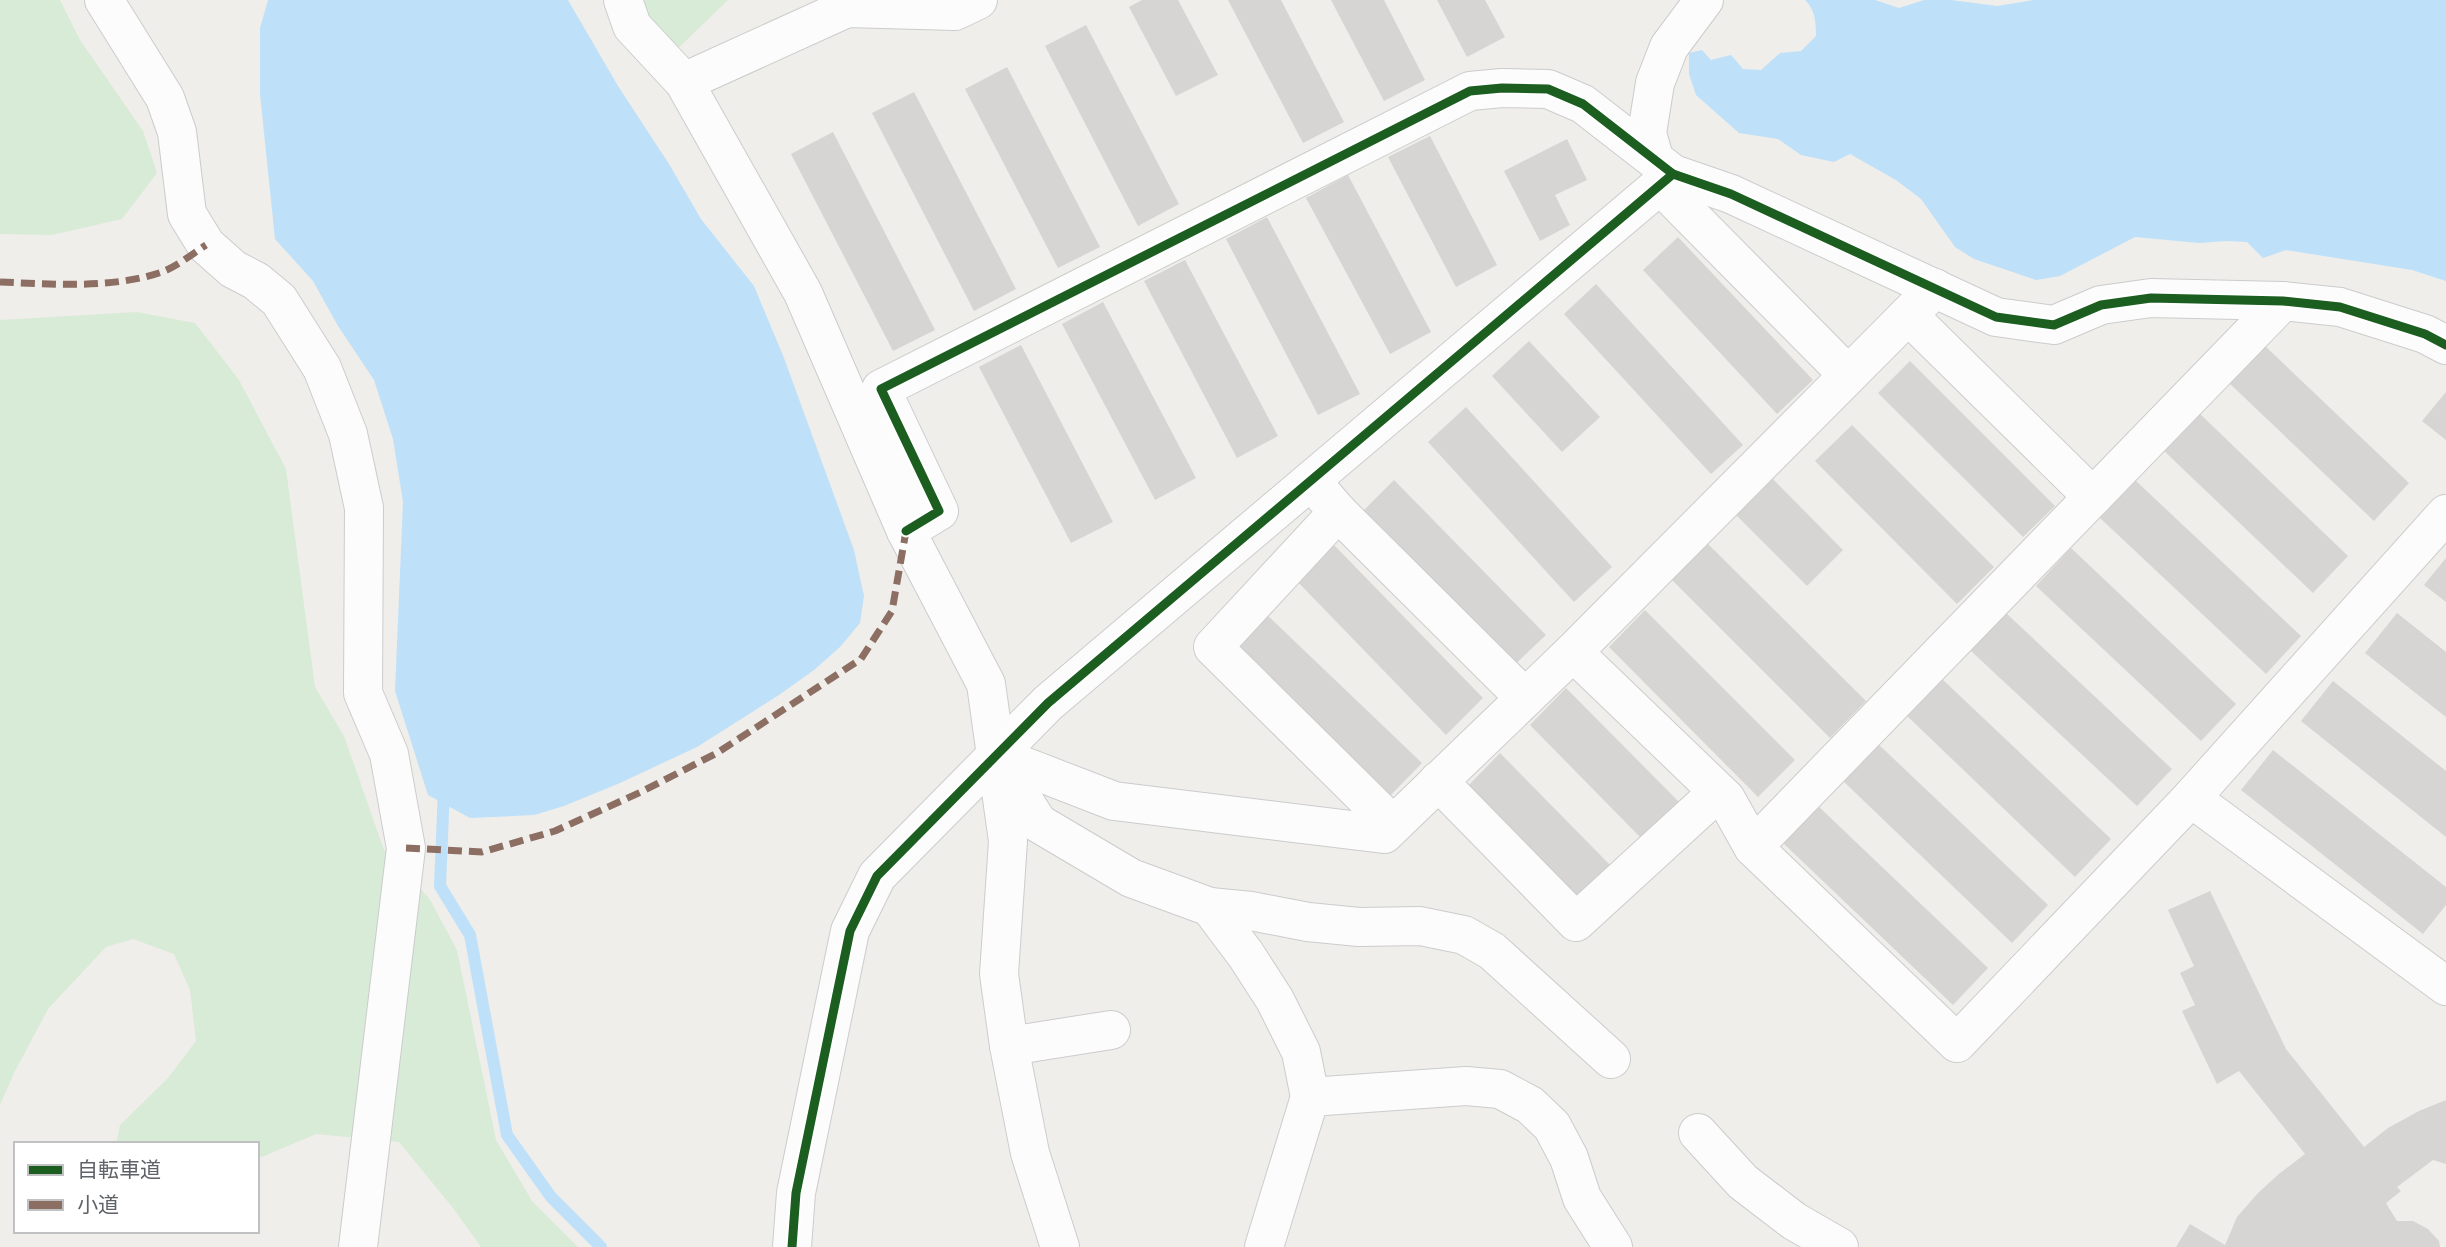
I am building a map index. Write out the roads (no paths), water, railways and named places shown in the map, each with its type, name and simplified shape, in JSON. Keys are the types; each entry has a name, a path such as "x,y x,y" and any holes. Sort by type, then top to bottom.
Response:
{"street":[{"path":"104,0 132,18 165,98 177,132 187,214 206,245 233,269 256,281 279,300 322,368 348,434 364,508 363,693 389,754 406,848 358,1247"},
{"path":"622,0 632,26 684,82 803,293 906,531 986,684 1008,841 999,974 1009,1046 1030,1153 1060,1247"},
{"path":"684,82 847,8 955,11 978,0"},
{"path":"1663,173 1647,133 1655,83 1669,47 1704,0"},
{"path":"906,531 939,511 881,390 1425,111 1469,91 1502,88 1548,89 1583,104 1663,173 1848,375"},
{"path":"1663,173 1731,194 1996,317 2054,325 2101,305 2151,298 2283,302 2340,307 2439,337"},
{"path":"792,1247 796,1193 850,931 877,876 1048,703 1311,481 1663,173"},
{"path":"995,755 1114,801 1384,834 1573,652 1935,288"},
{"path":"1753,846 2283,302"},
{"path":"1909,315 2093,496"},
{"path":"1311,481 1338,512 1525,698"},
{"path":"1338,512 1213,647 1393,825"},
{"path":"1573,652 1726,799 1753,846 1957,1043 2191,798 2446,514"},
{"path":"995,755 1038,823 1130,878 1210,907 1251,911 1308,922 1359,927 1420,926 1464,935 1492,951 1611,1059"},
{"path":"1438,781 1576,922 1718,792"},
{"path":"2191,798 2439,970"},
{"path":"1210,907 1275,1000 1301,1052 1310,1097 1264,1247"},
{"path":"1009,1046 1111,1030"},
{"path":"1310,1097 1466,1086 1500,1089 1530,1105 1552,1126 1569,1158 1582,1198 1613,1247"},
{"path":"1698,1133 1744,1182 1794,1221 1839,1247"}],"water":[{"path":"268,0 568,0 701,219 754,286 784,358 854,550 864,596 860,623 840,647 814,670 697,747 564,806 534,815 470,818 428,795 395,691 403,502 393,439 374,380 338,326 313,281 275,239 260,94 260,28"},
{"path":"1805,0 1875,0 1899,8 1924,0 1951,0 1997,6 2034,0 2446,0 2446,281 2412,270 2286,250 2263,258 2247,242 2226,241 2199,243 2135,237 2060,276 2036,280 1974,259 1955,247 1921,199 1896,180 1850,154 1834,162 1801,155 1778,139 1739,133 1696,95 1689,74 1689,53 1702,50 1711,60 1731,55 1743,69 1761,70 1780,53 1801,51 1816,36 1814,16"}],"waterway":[{"path":"444,788 440,886 470,935 507,1135 551,1197 601,1247"}]}
